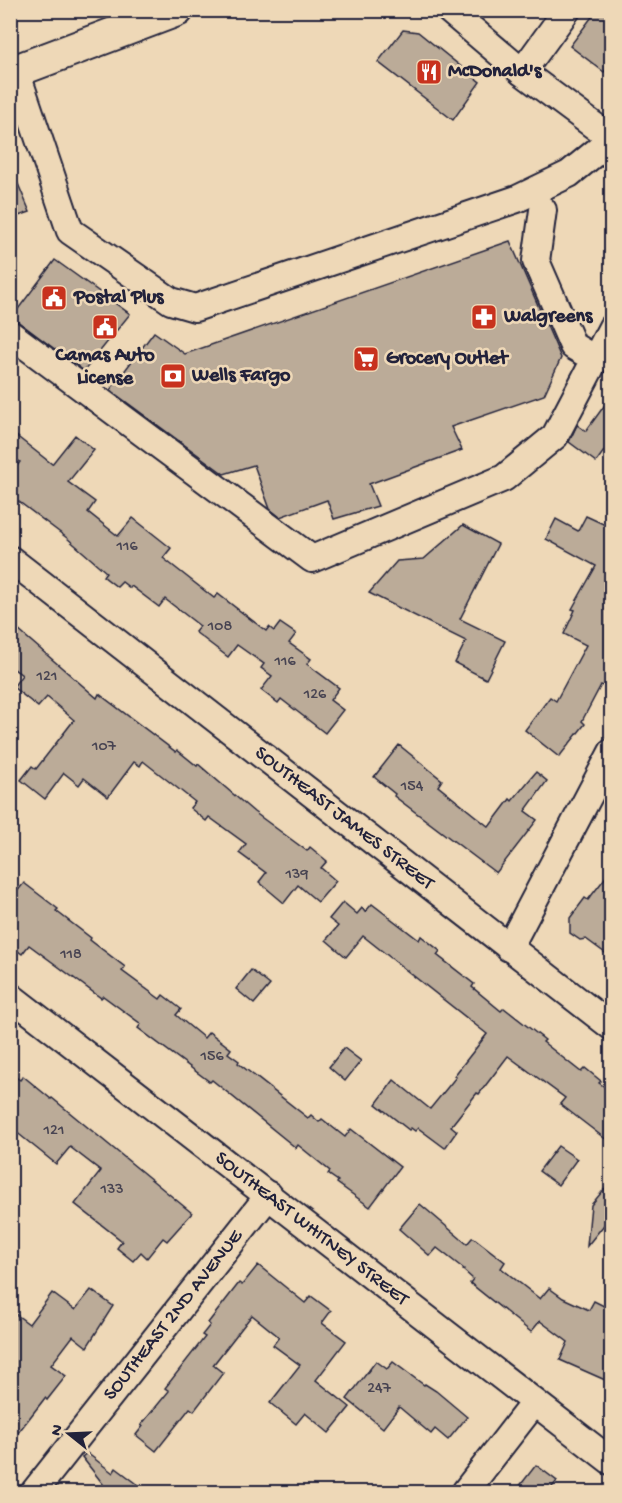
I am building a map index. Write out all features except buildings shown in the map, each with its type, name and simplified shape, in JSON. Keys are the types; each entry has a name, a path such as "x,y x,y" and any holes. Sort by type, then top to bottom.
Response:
{"main road":[{"path":"13,72 177,10"}],"street":[{"path":"13,72 70,231 171,301 195,308 517,199 569,174 612,139 522,72 449,10"},
{"path":"522,72 567,10"},
{"path":"543,210 536,261 573,346 595,359"},
{"path":"10,334 312,559 504,478 555,436 612,327"},
{"name":"SOUTHEAST JAMES STREET","path":"10,559 612,1027"},
{"path":"509,948 612,752"},
{"name":"SOUTHEAST WHITNEY STREET","path":"10,996 612,1462"},
{"name":"SOUTHEAST 2ND AVENUE","path":"34,1492 268,1195"},
{"path":"465,1492 534,1403"}],"place":[{"name":"McDonald's","path":"429,72"},
{"name":"Postal Plus","path":"54,298"},
{"name":"Walgreens","path":"484,317"},
{"name":"Camas Auto License","path":"105,327"},
{"name":"Grocery Outlet","path":"366,359"},
{"name":"Wells Fargo","path":"173,376"}]}
